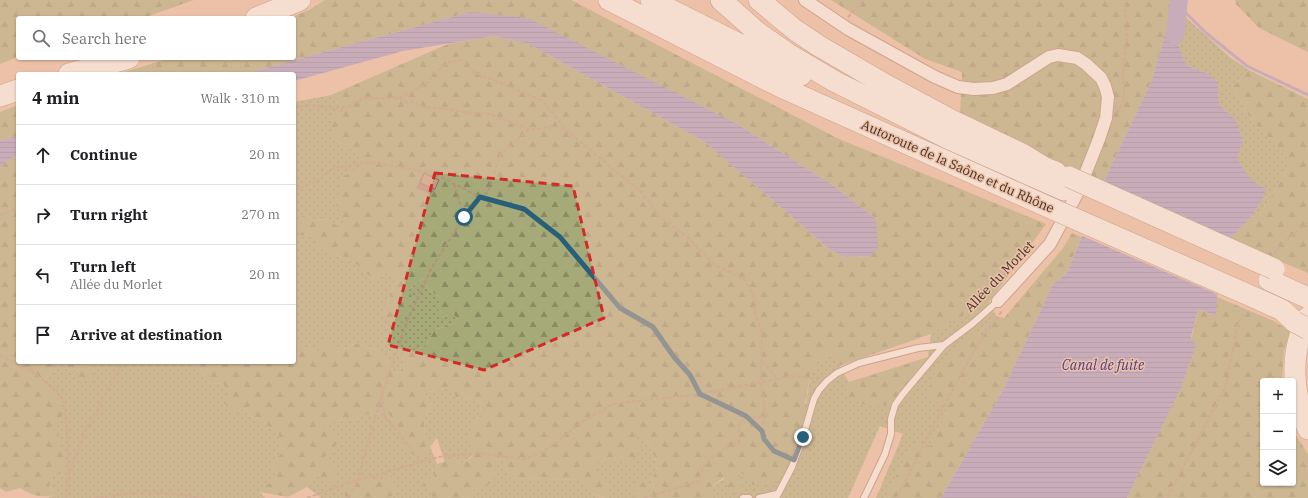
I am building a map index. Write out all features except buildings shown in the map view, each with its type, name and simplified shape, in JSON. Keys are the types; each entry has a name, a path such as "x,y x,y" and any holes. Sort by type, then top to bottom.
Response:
{"highway":[{"path":"261,16 300,0"},
{"name":"Autoroute de la Saône et du Rhône","path":"609,0 781,87 1055,210 1252,304 1301,305"},
{"path":"651,0 817,83 834,81"},
{"path":"721,0 757,32 790,55 834,81 947,138 1066,184 1271,274 1301,305 1294,372 1296,393 1308,428"},
{"path":"727,0 734,2 771,29 851,81 962,133 1020,159 1045,168"},
{"path":"759,0 795,30 825,50 953,121 1022,154 1045,168 1066,184"},
{"path":"76,72 121,60"},
{"path":"0,96 16,91"}],"street":[{"name":"Allée du Morlet","path":"805,0 848,29 935,77 958,87 974,89 993,88 1007,84 1049,57 1058,55 1077,58 1101,78 1108,97 1106,118 1099,140 1078,192 1050,244 998,301"}],"lane":[{"name":"Allée du Morlet","path":"864,498 885,454 891,434 890,419 894,405 944,345 972,324 998,301"},
{"path":"759,498 777,496 784,484 794,460 814,399 819,390 827,381 837,373 859,363 918,348 944,345"},
{"path":"743,498 750,498"}],"path":[{"path":"847,19 864,0"},
{"path":"1114,118 1124,99 1123,73 1127,36 1125,0"},
{"path":"296,108 308,105 334,108 347,107 366,98 399,98 426,84 434,74 449,62 463,60 475,73 543,102 566,130 640,191 661,218 686,236 715,265 745,280 755,299 754,308 762,333 761,382 765,415 762,431 764,439 774,451 794,460"},
{"path":"399,98 406,102 412,101 423,108 489,114 529,129 538,130 553,126 566,130"},
{"path":"349,498 357,481 382,394 406,321 432,267 464,217 480,197 488,192 500,155 529,129"},
{"path":"296,189 315,182 333,168 370,162 433,173 480,197 524,209 560,237 620,308 653,327 674,357 690,375 700,394 746,416 757,418 765,415"},
{"path":"454,184 464,217"},
{"path":"0,215 16,209"},
{"path":"1167,498 1226,386 1237,326 1252,304"},
{"path":"0,355 16,363"},
{"path":"762,360 777,379"},
{"path":"17,364 34,373 54,388 63,400 67,428 69,473 66,498"},
{"path":"29,364 34,373"},
{"path":"69,473 85,431 122,364"},
{"path":"307,498 357,481 438,457 480,453 524,459 546,450 585,420 613,404 700,394 792,376 827,381"},
{"path":"382,394 385,416 422,462"},
{"path":"746,416 762,431"},
{"path":"644,498 699,481 703,468 714,457 728,446 739,442 739,424 746,416"},
{"path":"94,498 150,491 205,498"}],"highlighted area":[{"path":"435,173 573,186 604,318 484,370 388,345"}],"green space":[{"path":"0,0 194,0 149,16 16,16 16,58 0,64"},
{"path":"325,0 571,0 837,138 1046,224 989,302 979,312 968,313 931,334 839,366 830,351 811,372 800,429 783,474 777,482 753,485 739,470 742,490 730,492 724,477 711,487 711,498 628,498 634,496 634,488 639,480 654,489 652,480 658,465 646,437 634,437 642,448 630,463 596,462 596,475 610,487 605,498 591,493 581,480 509,478 504,460 495,459 494,478 488,485 479,485 467,498 434,498 423,485 425,477 435,478 432,470 437,464 456,458 463,463 473,456 467,440 474,423 481,414 480,401 456,397 451,386 424,393 431,405 424,420 425,441 437,438 422,457 417,458 402,443 389,413 363,414 356,420 342,420 335,422 328,427 326,431 333,433 339,442 324,457 338,475 332,482 325,484 317,474 307,487 288,497 260,492 263,486 276,481 273,462 282,452 278,432 242,410 232,413 222,400 229,393 223,384 209,383 200,368 194,364 296,364 296,343 316,352 326,340 337,352 357,343 375,349 383,355 393,372 405,373 402,355 426,346 434,330 459,322 453,313 442,318 437,308 440,297 429,290 423,278 409,289 412,299 403,322 383,316 396,278 390,271 374,280 351,260 316,248 316,237 300,235 297,229 296,220 305,215 315,220 327,219 342,229 346,225 336,204 342,177 360,167 361,156 332,138 331,117 343,110 331,95 448,44 494,36 529,44 705,142 828,248 844,257 870,256 876,219 834,186 737,124 470,12 296,60 296,16 294,16 309,10"},
{"path":"831,0 1170,0 1172,9 1152,80 1103,183 1039,155 960,113 962,72 925,59"},
{"path":"1235,0 1308,0 1308,52 1259,28 1236,4"},
{"path":"1181,13 1231,58 1249,70 1232,87 1252,121 1291,163 1258,218 1252,216 1262,200 1255,183 1244,173 1237,157 1243,142 1236,120 1219,104 1218,82 1207,73 1187,66 1178,44"},
{"path":"164,60 295,60 251,72 125,72"},
{"path":"1249,70 1308,99 1308,273 1229,240 1252,216 1258,218 1291,163 1252,121 1232,87"},
{"path":"331,95 343,110 332,138 361,155 361,167 342,177 346,225 342,229 327,219 315,220 305,215 301,235 316,237 317,248 351,260 374,280 390,271 396,278 383,316 409,289 423,278 429,290 440,297 442,318 453,313 459,322 434,330 426,346 402,355 405,373 393,372 383,355 375,349 357,343 337,352 316,352 296,343 296,102"},
{"path":"16,106 16,137 0,141 0,112"},
{"path":"16,157 16,364 54,364 43,384 60,401 62,419 52,428 58,435 67,470 53,476 49,487 56,495 51,496 37,496 20,488 6,492 0,488 0,167 11,158"},
{"path":"1072,233 1081,237 1067,273 1053,284 1004,388 941,498 885,498 912,444 930,446 948,411 929,393 932,377 959,342 972,331 977,330 980,340 996,316 1004,318 1063,248"},
{"path":"1217,297 1274,321 1291,332 1284,351 1282,378 1260,378 1260,486 1296,486 1296,436 1308,454 1308,498 1127,498 1180,390 1198,309 1215,316"},
{"path":"989,302 996,316 980,341 929,393 948,411 930,446 912,445 885,498 876,498 903,434 880,426 848,498 711,498 711,487 738,470 806,403 811,372 830,351 849,382 845,394 928,357 931,334 968,313 979,312"},
{"path":"928,357 892,404 878,406 867,405 858,402 845,394 849,382"},
{"path":"54,364 65,364 67,369 77,370 97,381 86,364 194,364 200,368 209,383 223,384 242,410 278,432 282,452 273,462 276,481 263,486 260,492 265,498 47,498 55,495 49,487 53,476 52,428 43,384"},
{"path":"65,364 86,364 98,381 79,379 77,370 67,369"},
{"path":"451,386 457,397 480,401 481,414 474,423 473,455 463,463 456,458 445,463 437,438 425,442 424,420 431,405 424,393"},
{"path":"389,413 399,438 417,458 422,457 430,446 437,464 432,470 435,478 434,498 387,498 396,494 392,476 343,491 346,498 321,498 307,487 323,461 326,433 330,424 336,421 356,420 363,414"},
{"path":"633,437 646,437 658,465 652,480 654,489 634,488 634,496 628,498 605,498 610,487 596,475 596,462"},
{"path":"494,459 504,460 509,478 581,480 591,493 603,498 467,498 479,485 488,485"},
{"path":"355,475 367,483 392,476 396,494 387,498 346,498 343,491 346,481"}],"water":[{"name":"Canal de fuite","path":"1172,9 1181,13 1178,44 1187,66 1207,73 1218,82 1219,104 1236,120 1243,142 1237,157 1248,176 1255,183 1266,189 1262,200 1252,216 1229,240 1218,281 1216,316 1198,309 1191,337 1196,345 1180,390 1127,498 941,498 1004,388 1053,284 1067,273 1103,183 1152,80"},
{"path":"470,12 528,18 737,124 834,186 876,219 878,248 870,256 844,257 828,248 705,142 529,44 494,36 403,51 296,80 296,72 251,72"},
{"path":"16,137 16,157 11,158 0,167 0,141"}],"pier":[{"path":"1100,184 1231,241 1226,265 1220,282 1219,295 1080,235"}],"waterway":[{"path":"1175,35 1179,0"},
{"path":"1178,5 1206,33 1247,66 1308,95"}],"route":[{"path":"464,217 480,197 524,209 560,237 620,308 653,327 674,357 690,375 700,394 746,416 762,431 764,439 774,451 794,460 803,437"}]}
